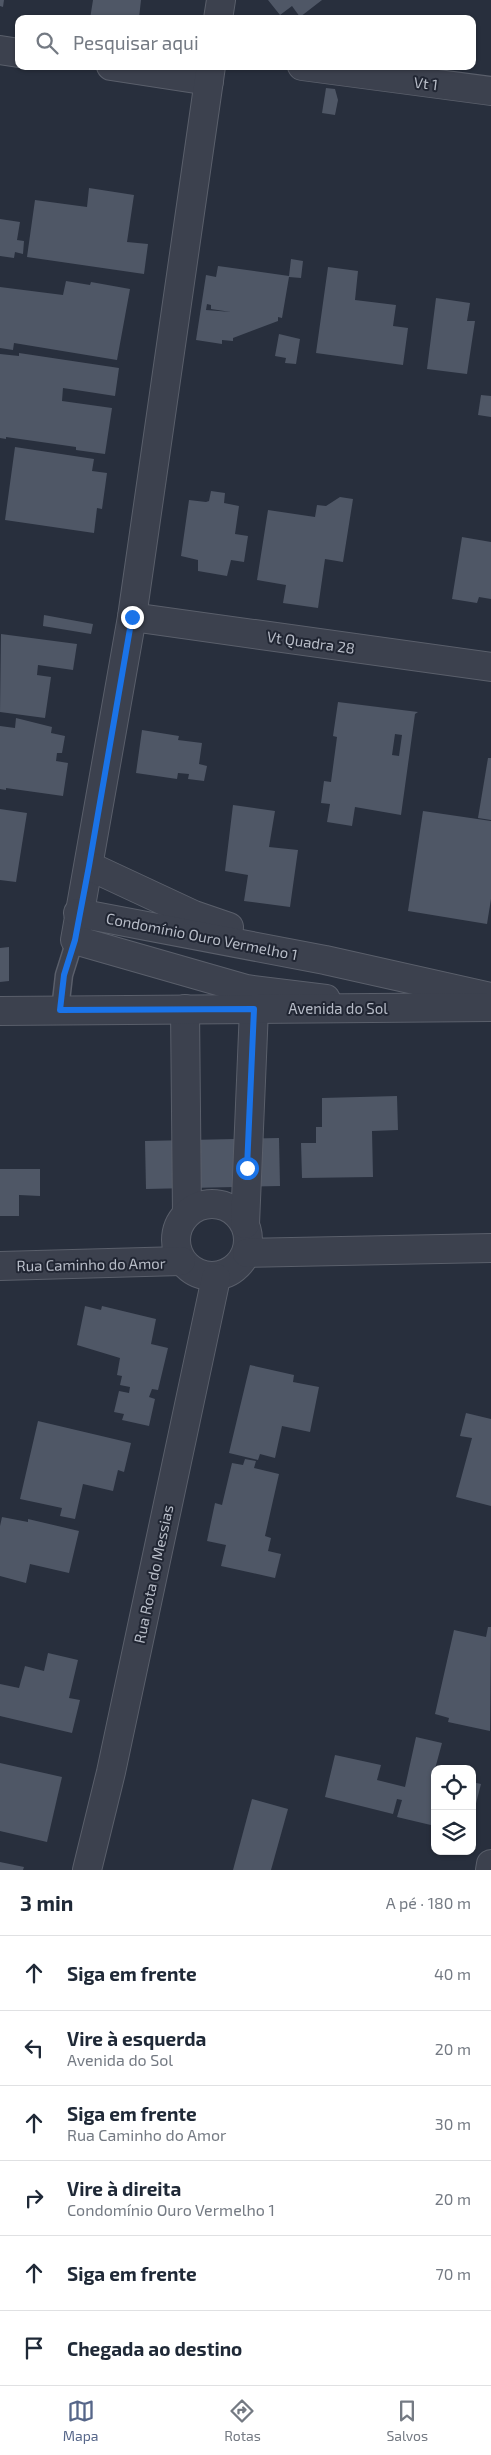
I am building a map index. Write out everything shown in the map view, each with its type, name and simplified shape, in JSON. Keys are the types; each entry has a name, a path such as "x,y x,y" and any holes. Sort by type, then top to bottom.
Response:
{"street":[{"path":"219,15 221,0"},
{"path":"0,50 15,52"},
{"path":"75,940 78,913 89,866 132,617 210,74 160,70"},
{"name":"Vt 1","path":"332,70 491,91"},
{"name":"Vt Quadra 28","path":"132,617 491,667"},
{"name":"Condomínio Ouro Vermelho 1","path":"89,866 194,915 325,960"},
{"name":"Condomínio Ouro Vermelho 1","path":"78,913 325,960 491,997"},
{"name":"Condomínio Ouro Vermelho 1","path":"75,940 246,989 395,1008"},
{"name":"Avenida do Sol","path":"185,1009 491,1006"},
{"path":"0,1011 185,1009 187,1213"},
{"path":"245,1224 234,1211 218,1204 202,1205 187,1213 177,1228 175,1245 181,1261 195,1274 216,1278 228,1274 239,1265 247,1253 249,1238 245,1224 254,1009"},
{"path":"247,1253 491,1248"},
{"name":"Rua Caminho do Amor","path":"0,1266 181,1261"},
{"name":"Rua Rota do Messias","path":"87,1870 111,1772 216,1278"},
{"path":"490,1870 491,1864"}],"lane":[{"path":"60,1010 64,975 75,940"}],"building":[{"path":"0,0 4,0 3,7 0,6"},
{"path":"93,0 141,0 139,15 91,15"},
{"path":"268,0 322,0 303,15 299,15 292,6 280,15"},
{"path":"326,88 335,89 338,100 335,115 322,113"},
{"path":"89,188 134,195 127,242 148,244 144,274 27,257 35,200 87,207"},
{"path":"0,219 20,222 17,240 24,241 23,254 15,252 14,258 0,256"},
{"path":"291,259 303,261 301,278 289,277 282,318 278,317 278,321 233,338 233,341 222,340 222,344 196,340 206,275 216,277 218,266 289,276","holes":["207,304 211,305 211,309 231,312 206,310"]},
{"path":"328,267 358,271 355,300 396,305 393,326 408,328 403,365 316,353"},
{"path":"66,281 90,285 91,282 130,289 117,360 14,343 13,350 0,348 0,287 63,295"},
{"path":"436,298 470,303 467,321 475,321 467,374 427,369"},
{"path":"279,334 300,339 296,364 285,363 286,358 275,356"},
{"path":"19,353 119,368 115,396 63,388 62,401 112,408 105,454 76,450 76,447 6,437 6,439 0,438 0,354 19,356"},
{"path":"481,395 491,396 491,417 478,415"},
{"path":"15,447 94,459 92,471 107,473 102,509 97,508 94,533 5,520"},
{"path":"211,491 225,493 224,503 239,506 235,534 248,536 244,562 231,560 227,576 198,571 198,560 181,556 189,500 209,501"},
{"path":"340,497 353,499 343,562 325,559 318,608 283,603 286,585 257,580 268,510 315,517 317,505 326,506"},
{"path":"462,537 491,542 491,599 479,597 477,603 452,599"},
{"path":"44,615 93,624 91,634 43,626"},
{"path":"1,634 77,644 73,670 38,665 37,675 51,677 45,718 0,712"},
{"path":"338,702 418,712 415,714 401,815 355,807 352,826 327,822 330,804 321,803 324,781 331,782 337,737 333,736","holes":["395,734 402,735 399,756 392,755"]},
{"path":"16,718 52,727 51,733 65,736 62,753 57,753 56,761 68,763 63,796 6,788 6,790 0,789 0,726 15,728"},
{"path":"142,730 179,736 178,740 202,743 199,764 207,766 204,781 188,779 189,774 178,773 177,779 136,773"},
{"path":"488,758 491,758 491,820 478,818"},
{"path":"233,805 275,811 269,847 298,850 290,907 244,901 248,875 225,871"},
{"path":"0,809 27,813 16,882 0,880"},
{"path":"423,811 491,821 491,899 487,924 408,911"},
{"path":"9,947 9,981 0,982 0,948"},
{"path":"397,1096 398,1130 372,1131 373,1177 302,1178 301,1143 316,1143 316,1127 322,1127 322,1098"},
{"path":"279,1138 280,1186 146,1189 145,1141"},
{"path":"0,1169 40,1169 40,1196 19,1195 19,1216 0,1216"},
{"path":"85,1306 101,1310 102,1306 156,1319 151,1344 168,1348 158,1390 152,1389 149,1397 155,1399 149,1426 122,1420 124,1414 114,1412 119,1391 129,1393 130,1387 120,1385 122,1376 117,1375 120,1358 77,1345"},
{"path":"250,1365 294,1375 293,1382 319,1387 310,1432 282,1426 275,1458 260,1454 258,1460 229,1453"},
{"path":"466,1413 491,1419 491,1506 456,1497 472,1438 460,1436"},
{"path":"38,1421 131,1443 124,1472 118,1470 113,1491 83,1484 75,1519 60,1516 62,1508 20,1499"},
{"path":"245,1459 256,1461 254,1468 279,1474 265,1536 271,1538 268,1551 281,1554 275,1578 221,1566 226,1545 207,1541 215,1503 222,1505 232,1463 243,1465"},
{"path":"2,1517 28,1522 28,1519 79,1531 69,1573 30,1564 26,1583 0,1576 0,1526"},
{"path":"488,1627 491,1627 490,1731 448,1722 449,1718 435,1714 454,1630 486,1637"},
{"path":"48,1653 78,1660 69,1698 80,1700 72,1733 0,1716 0,1684 19,1688 25,1666 44,1671"},
{"path":"416,1737 442,1743 436,1765 431,1765 431,1825 397,1817 402,1800 397,1799 393,1814 325,1797 335,1755 381,1765 377,1780 405,1787"},
{"path":"0,1763 62,1777 47,1842 0,1831"},
{"path":"476,1783 481,1784 476,1803"},
{"path":"252,1799 288,1809 271,1870 233,1870"},
{"path":"0,1862 24,1867 23,1870 0,1870"}],"route":[{"path":"132,617 89,866 78,913 75,940 64,975 60,1010 254,1009 247,1168"}]}
